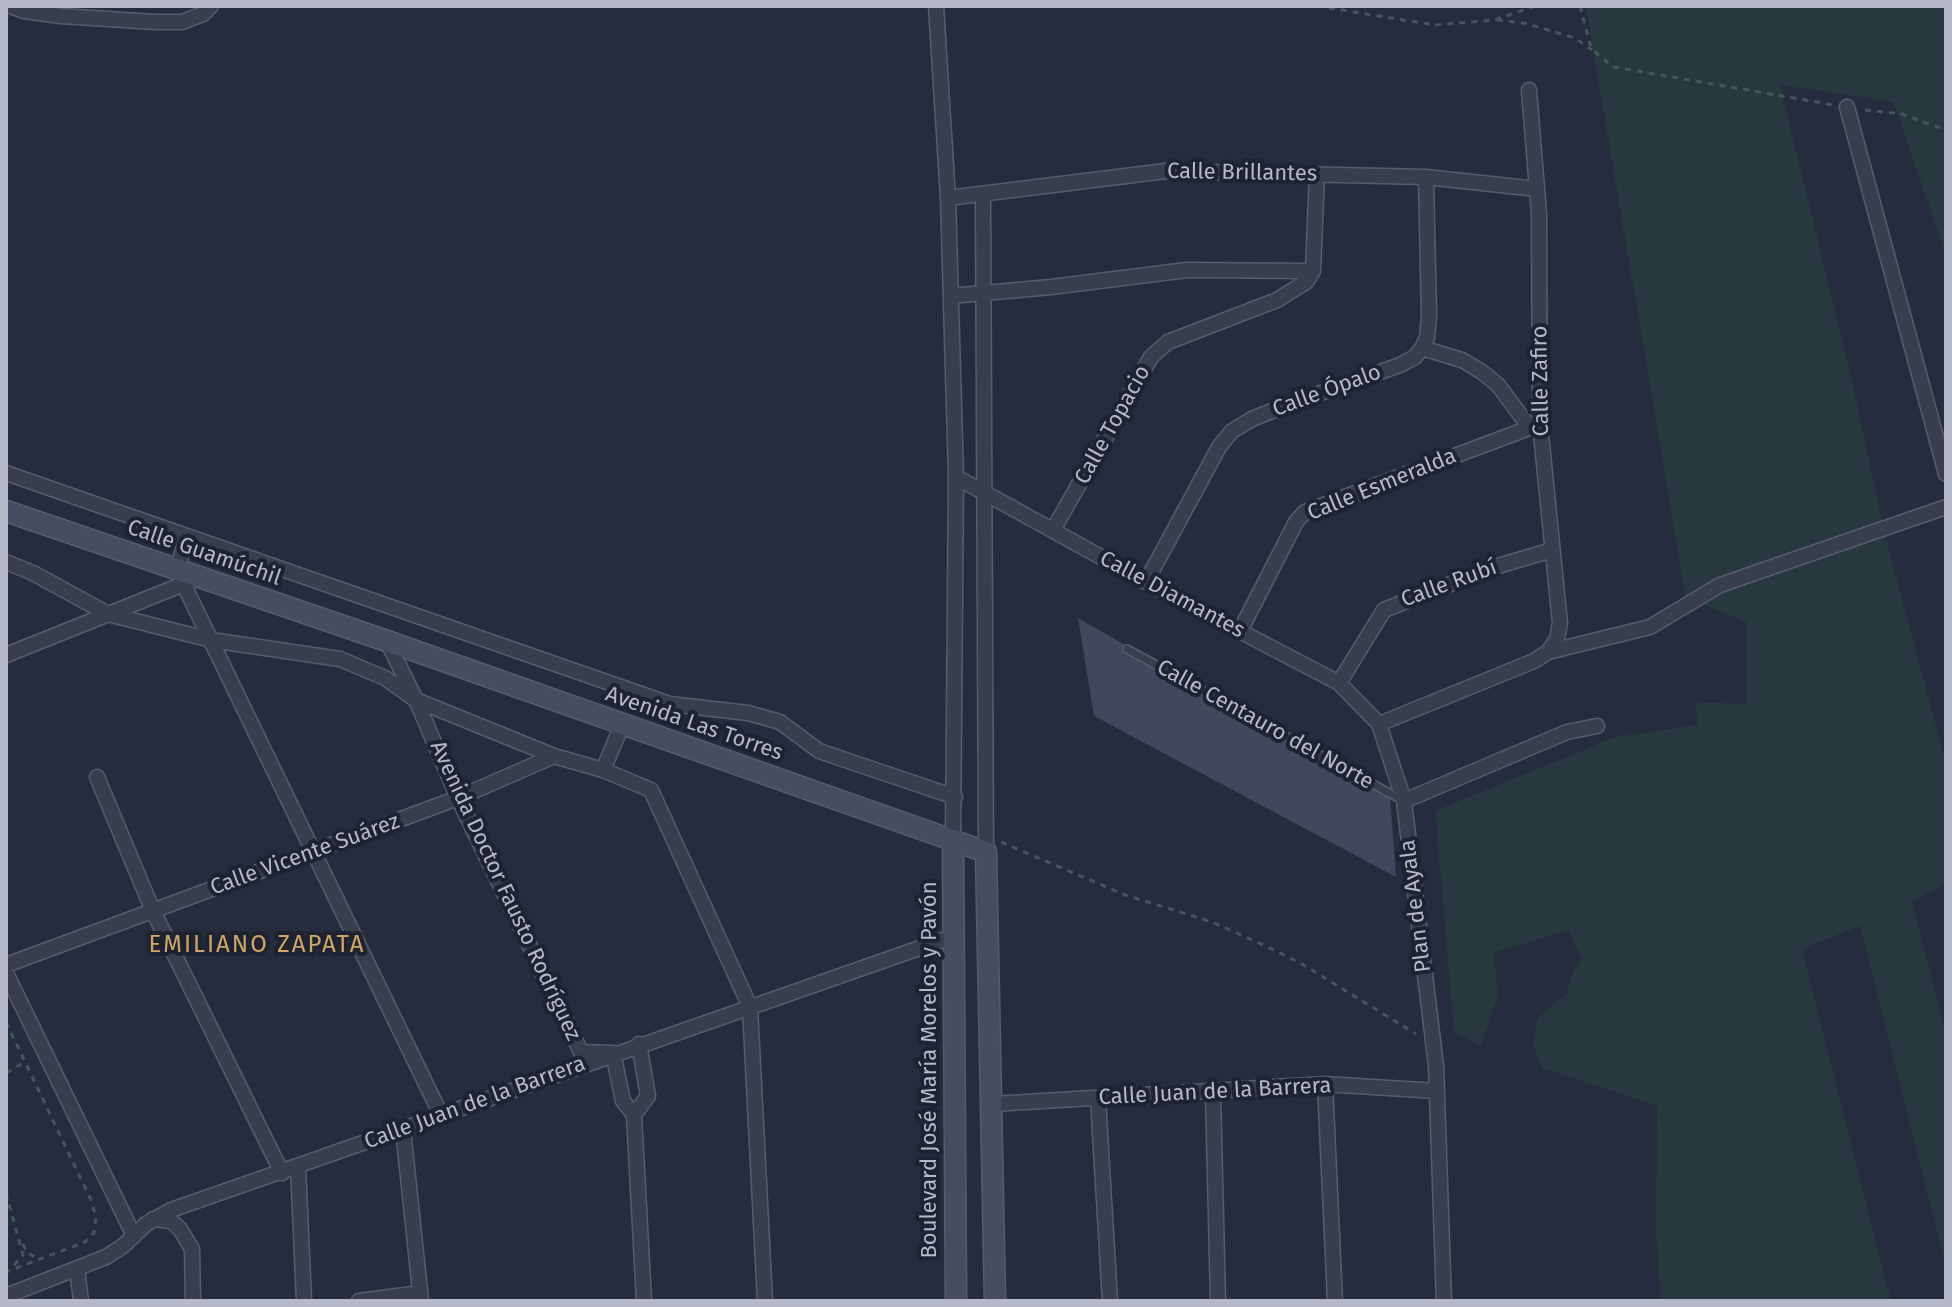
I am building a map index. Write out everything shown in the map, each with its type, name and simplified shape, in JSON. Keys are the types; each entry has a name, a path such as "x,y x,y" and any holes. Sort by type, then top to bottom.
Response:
{"street":[{"path":"10,6 61,16 155,22 182,22 203,14 211,6"},
{"path":"936,6 948,198 956,477 953,840"},
{"name":"Calle Zafiro","path":"1529,90 1537,189 1535,426 1560,623 1557,639 1548,652"},
{"path":"1847,107 1946,474"},
{"name":"Calle Brillantes","path":"948,198 1166,171 1426,177 1537,189"},
{"path":"951,296 1187,270 1313,271 1317,174"},
{"path":"1426,177 1429,316 1427,338 1422,348 1462,360 1482,372 1535,426"},
{"path":"983,194 986,844 995,1301"},
{"name":"Calle Topacio","path":"1053,530 1151,357 1168,342 1290,293 1306,282 1313,271"},
{"name":"Calle Ópalo","path":"1146,582 1219,447 1232,431 1289,404 1400,365 1415,357 1422,348"},
{"name":"Calle Esmeralda","path":"1240,631 1296,522 1305,512 1535,426"},
{"path":"6,473 670,704 748,713 780,722 819,751 955,797"},
{"name":"Calle Diamantes","path":"956,477 1146,582 1339,683 1379,724"},
{"path":"1379,724 1534,661 1548,652 1650,627 1720,585 1946,507"},
{"name":"Calle Guamúchil","path":"6,511 187,577 387,641"},
{"path":"187,536 187,577 211,640 441,1115"},
{"name":"Calle Rubí","path":"1339,683 1384,610 1488,569 1552,550"},
{"path":"6,562 33,573 108,614 211,640 340,659 385,678 416,700 554,756 603,770 651,790 750,1007 765,1301"},
{"path":"6,655 108,614 187,577"},
{"name":"Avenida Las Torres","path":"387,641 953,840 986,844"},
{"name":"Avenida Doctor Fausto Rodríguez","path":"387,641 458,798 581,1052 613,1053 623,1101 634,1115 644,1301"},
{"name":"Plan de Ayala","path":"1379,724 1404,801 1433,1044 1444,1301"},
{"path":"603,770 622,725"},
{"path":"1404,801 1567,732 1597,726"},
{"name":"Calle Vicente Suárez","path":"6,965 458,798 554,756"},
{"path":"97,777 153,911 282,1173"},
{"name":"Boulevard José María Morelos y Pavón","path":"953,840 956,1301"},
{"name":"Calle Juan de la Barrera","path":"7,1296 106,1257 152,1219 171,1210 954,936"},
{"path":"6,973 134,1236"},
{"name":"Avenida Doctor Fausto Rodríguez","path":"634,1115 648,1096 639,1044"},
{"path":"1325,1084 1335,1301"},
{"name":"Calle Juan de la Barrera","path":"993,1104 1325,1084 1437,1091"},
{"path":"1213,1093 1218,1301"},
{"path":"1098,1099 1110,1301"},
{"path":"359,1301 420,1297 403,1129"},
{"path":"298,1167 304,1301"},
{"path":"152,1219 171,1221 187,1238 192,1249 193,1301"},
{"path":"77,1269 81,1301"}],"lane":[{"name":"Calle Centauro del Norte","path":"1127,649 1404,801"}],"path":[{"path":"1317,6 1434,25 1494,20 1524,23 1575,38 1614,67 1902,114 1946,130"},
{"path":"1494,20 1535,6"},
{"path":"1580,6 1590,44 1597,54"},
{"path":"986,844 1125,895 1212,922 1268,947 1302,964 1433,1044"},
{"path":"6,1022 91,1200 96,1217 94,1233 85,1242 8,1271"},
{"path":"6,1073 25,1061"},
{"path":"6,1193 27,1253 40,1259"},
{"path":"8,1271 23,1255 21,1241"}],"shaded area":[{"path":"1586,6 1946,6 1946,256 1894,102 1780,85 1851,376 1885,535 1946,763 1946,884 1912,901 1946,1034 1946,1268 1860,926 1802,949 1891,1301 1661,1301 1656,1232 1657,1106 1542,1068 1533,1045 1537,1019 1567,993 1572,974 1582,959 1568,930 1494,953 1498,996 1481,1046 1454,1032 1435,811 1615,737 1697,725 1696,702 1747,704 1746,622 1685,597"}],"building":[{"path":"1078,618 1390,797 1396,877 1094,716"}],"district":[{"name":"EMILIANO ZAPATA","path":"257,945"}]}
